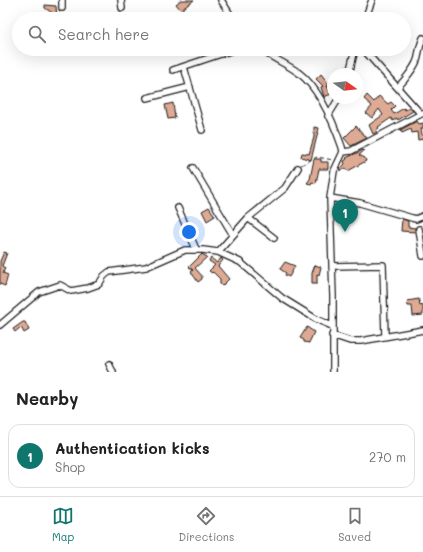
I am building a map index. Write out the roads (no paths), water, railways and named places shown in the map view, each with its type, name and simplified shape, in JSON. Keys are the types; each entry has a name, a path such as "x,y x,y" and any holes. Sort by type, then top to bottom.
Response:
{"street":[{"path":"62,0 62,8"},
{"path":"121,0 122,8"},
{"path":"222,0 229,12"},
{"path":"368,12 372,0"},
{"path":"398,87 407,77 417,59 417,51 423,38"},
{"path":"174,70 216,56"},
{"path":"271,56 299,73 318,92 339,138 342,152 334,171 330,198 333,266 333,372"},
{"path":"350,68 353,56"},
{"path":"342,152 351,151 422,113 369,56"},
{"path":"184,67 202,130"},
{"path":"147,98 190,87"},
{"path":"328,116 335,104"},
{"path":"193,168 233,235"},
{"path":"218,252 248,218 285,188 298,168"},
{"path":"330,198 360,203 416,219 423,216"},
{"path":"178,208 196,249"},
{"path":"248,218 274,238"},
{"path":"418,230 423,256"},
{"path":"0,325 39,292 60,285 71,291 88,288 99,284 104,276 109,272 146,267 175,254 196,249 218,252 240,262 282,298 316,319 332,326"},
{"path":"333,266 383,265 385,336"},
{"path":"332,335 350,341 361,341 423,330"},
{"path":"109,364 114,372"}],"place":[{"name":"Authentication kicks","path":"345,232"}]}
